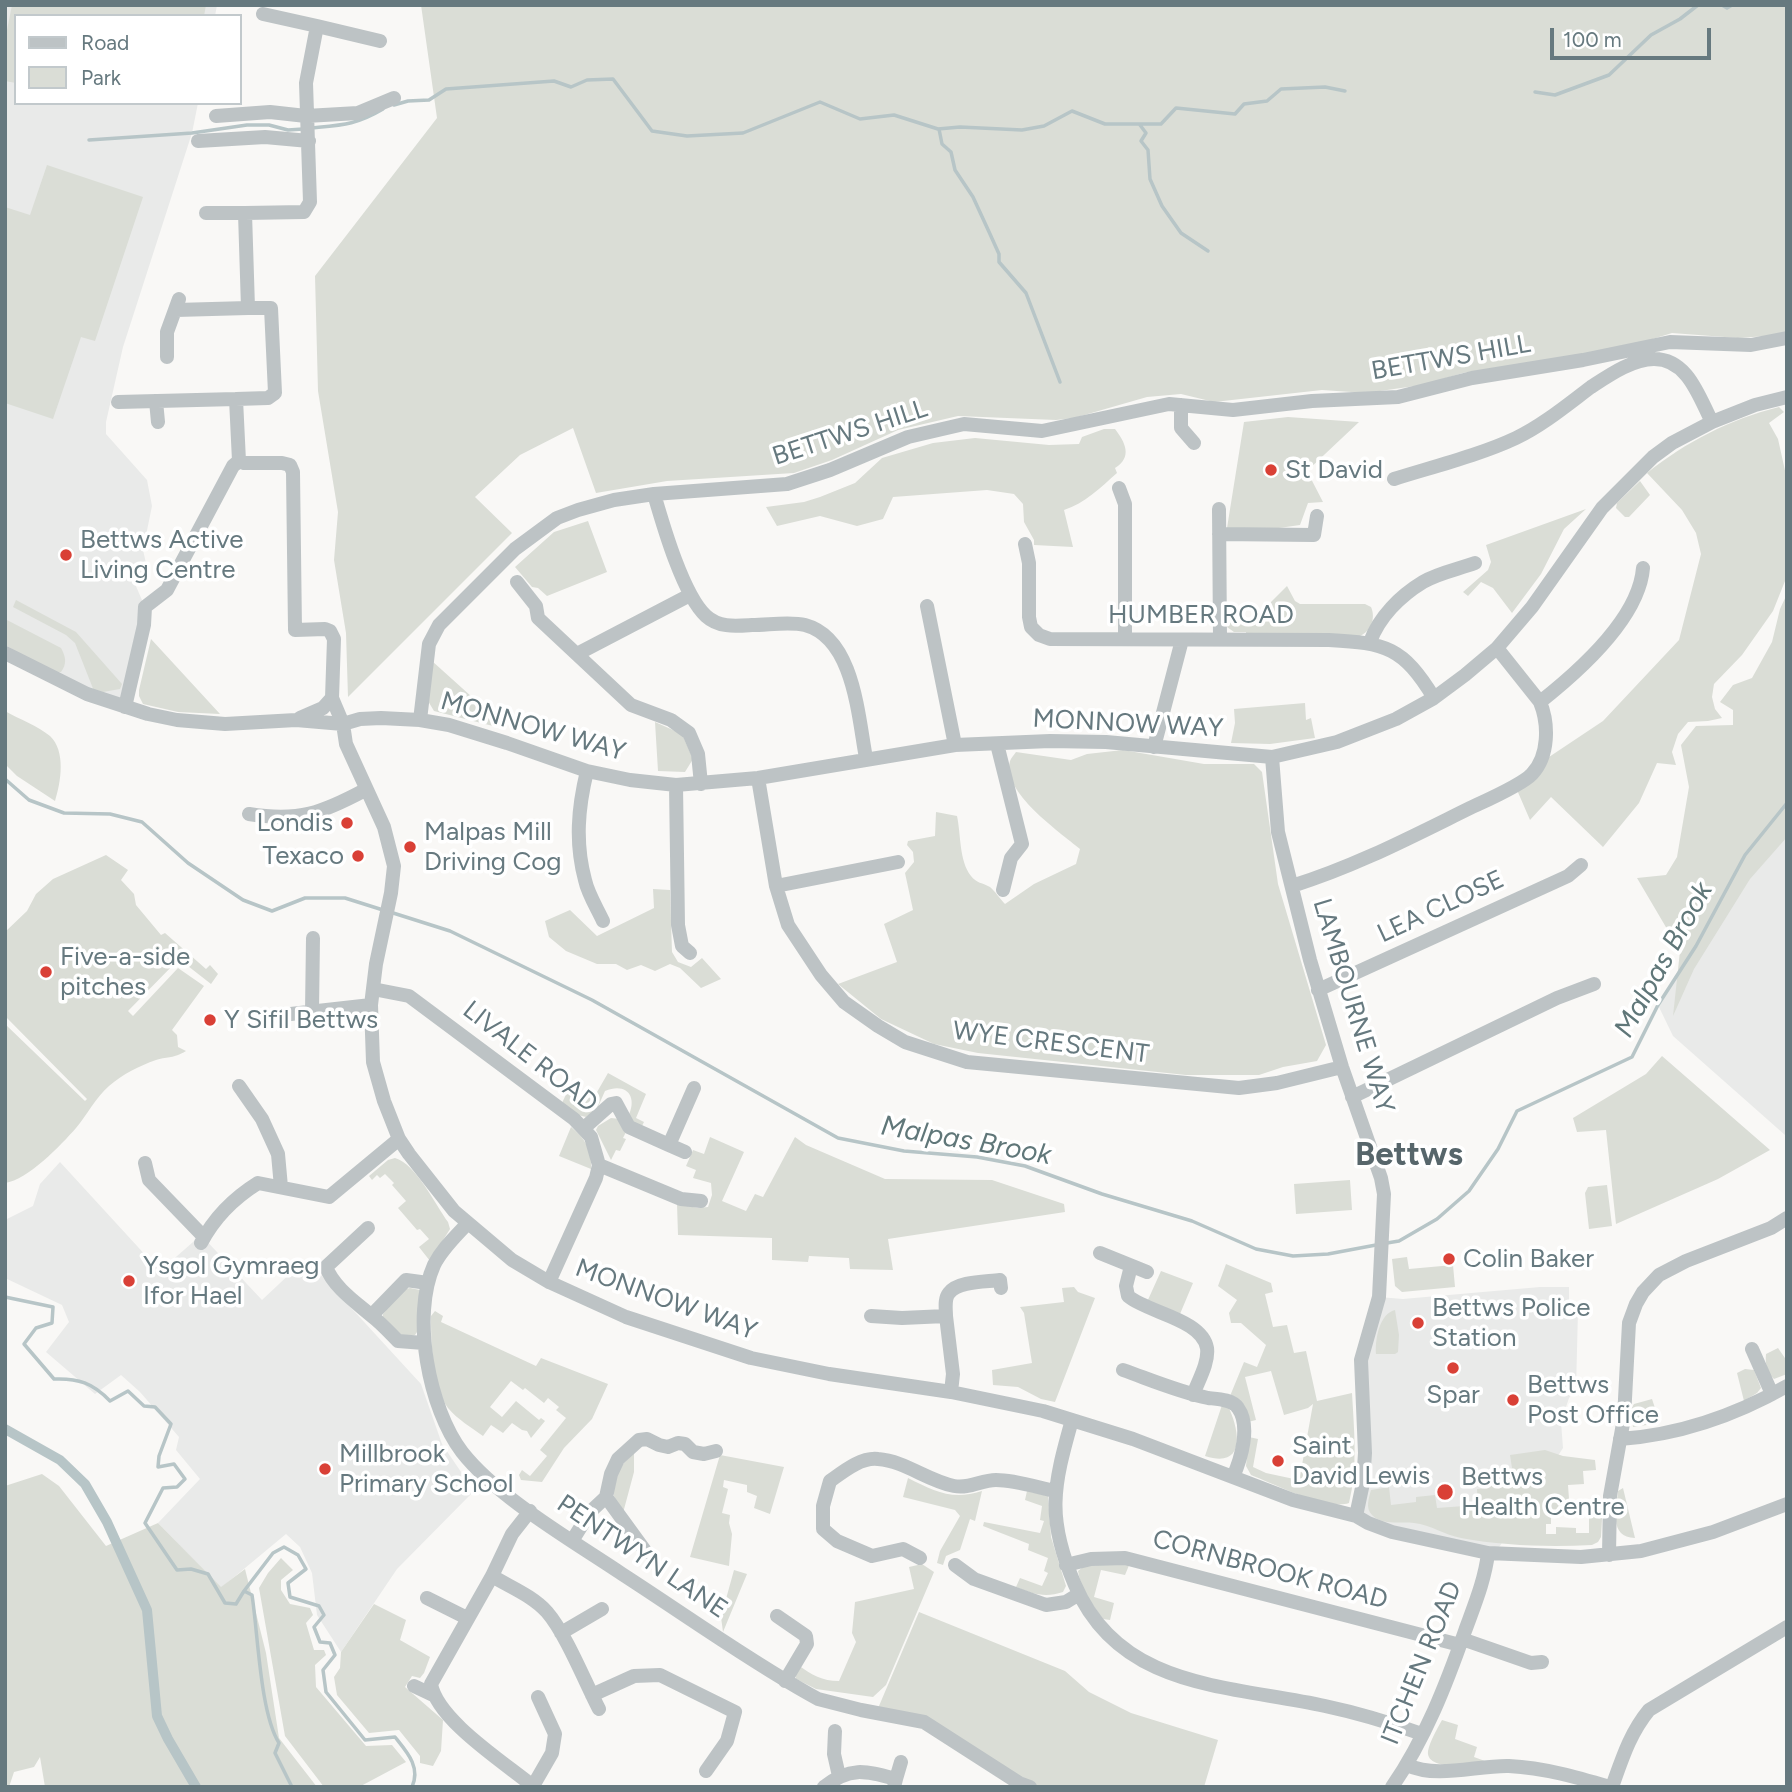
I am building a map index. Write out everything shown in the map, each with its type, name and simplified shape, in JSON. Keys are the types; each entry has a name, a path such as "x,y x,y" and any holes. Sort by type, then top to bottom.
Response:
{"street":[{"path":"264,14 380,41"},
{"path":"206,213 304,212 310,202 306,83 317,26"},
{"path":"216,116 270,112 306,119 358,113 394,98"},
{"path":"198,141 265,137 309,139"},
{"path":"245,213 248,308"},
{"path":"118,402 268,398 275,393 271,308 177,305 167,332 167,357"},
{"name":"BETTWS HILL","path":"420,720 432,634 515,549 556,518 578,510 614,500 654,494 787,484 830,470 908,437 964,424 1042,431 1169,404 1233,410 1312,401 1398,397 1472,378 1583,360 1670,342 1751,345 1787,338"},
{"path":"1394,479 1515,439 1607,376 1635,363 1654,359 1675,365 1690,378 1712,422"},
{"name":"MONNOW WAY","path":"1787,397 1755,405 1712,422 1672,443 1653,457 1602,508 1532,607 1497,648 1434,698 1396,719 1337,742 1272,757 1106,741 955,745 758,778 676,785 630,780 587,771 500,740 420,720 360,719 343,724 346,744 384,827 394,866 371,1005 373,1062 384,1101 399,1139 429,1182 467,1224 512,1260 549,1282 626,1317 751,1358 829,1374 1019,1405 1133,1439 1293,1500 1356,1516 1392,1532 1488,1553 1581,1557 1641,1551 1713,1532 1787,1504"},
{"path":"236,399 239,461"},
{"path":"156,401 158,422"},
{"path":"1181,405 1181,428 1194,443"},
{"path":"5,653 87,694 177,720 225,724 296,720 343,724 332,698 335,652 330,631 295,630 293,472 290,465 282,463 239,461"},
{"path":"125,707 144,625 145,607 167,590 233,466 239,461"},
{"path":"1119,488 1125,504 1125,639"},
{"path":"654,494 690,595 707,617 729,626 804,624 834,643 847,667 866,758"},
{"path":"1219,509 1220,639"},
{"path":"1219,534 1314,534 1317,516"},
{"name":"HUMBER ROAD","path":"1025,544 1029,563 1029,617 1031,627 1039,635 1050,639 1370,642 1389,649 1407,661 1434,698"},
{"path":"1370,642 1376,625 1385,614 1424,581 1475,563"},
{"path":"1540,702 1561,686 1599,648 1624,615 1642,583 1643,568"},
{"path":"517,582 536,606 538,618 631,705 671,720 689,733 698,754 701,784"},
{"path":"577,654 690,595"},
{"path":"927,606 955,745"},
{"path":"1154,747 1182,640"},
{"path":"1292,886 1355,864 1489,799 1532,775 1544,755 1546,728 1540,702 1497,648"},
{"path":"296,720 323,708 332,698"},
{"path":"997,744 1023,844 1011,858 1003,890"},
{"name":"LAMBOURNE WAY","path":"1272,757 1278,832 1318,990 1384,1194 1379,1297 1361,1360 1365,1453 1363,1483 1356,1516"},
{"path":"587,771 578,804 578,844 585,882 603,921"},
{"name":"WYE CRESCENT","path":"758,778 776,886 788,925 801,947 844,1002 905,1042 967,1062 1240,1088 1278,1083 1342,1067"},
{"path":"676,785 678,925 682,946 690,953"},
{"path":"249,814 270,818 305,816 333,807 365,790"},
{"path":"776,886 898,862"},
{"name":"LEA CLOSE","path":"1318,990 1568,876 1581,865"},
{"path":"312,1011 313,938"},
{"path":"1352,1097 1546,1004 1594,984"},
{"name":"LIVALE ROAD","path":"373,989 409,996 584,1128 594,1144 599,1165"},
{"path":"264,1017 371,1005"},
{"path":"239,1086 262,1119 278,1154 281,1187"},
{"path":"669,1145 694,1088"},
{"path":"584,1128 611,1104 616,1103 629,1127 685,1152"},
{"path":"145,1163 149,1180 202,1240 211,1224 243,1192 258,1183 329,1197 399,1139"},
{"path":"549,1282 596,1178 599,1165 681,1199 701,1200"},
{"path":"1609,1555 1610,1496 1626,1393 1629,1323 1643,1292 1659,1275 1686,1261 1771,1228 1787,1218"},
{"name":"PENTWYN LANE","path":"467,1224 444,1248 428,1283 424,1343 430,1379 444,1418 461,1450 484,1477 572,1541 785,1681 818,1699 924,1723 1019,1783 1030,1787"},
{"path":"369,1228 327,1267 330,1276 398,1341 424,1343"},
{"path":"1100,1253 1147,1272"},
{"path":"1131,1266 1126,1286 1128,1296 1137,1304 1191,1326 1203,1339 1207,1348 1206,1361 1193,1395"},
{"path":"372,1315 406,1280 428,1283"},
{"path":"951,1392 954,1374 946,1316 949,1293 958,1287 1000,1280 1001,1288"},
{"path":"872,1316 946,1316"},
{"path":"1752,1349 1772,1394"},
{"path":"1123,1370 1193,1395 1231,1402 1239,1408 1244,1443 1241,1461 1233,1477"},
{"path":"1620,1439 1649,1437 1673,1431 1737,1410 1787,1386"},
{"path":"1072,1420 1057,1473 1056,1531 1066,1565 1079,1594 1093,1619 1105,1633 1136,1658 1173,1675 1213,1687 1324,1705 1387,1721 1422,1734"},
{"path":"572,1541 590,1512 606,1497 611,1474 618,1459 639,1440 647,1439 668,1447 678,1443 685,1444 692,1452 704,1454 716,1451"},
{"path":"920,1558 903,1549 872,1556 837,1541 823,1528 823,1506 830,1481 857,1464 876,1458 955,1486 968,1488 995,1480 1055,1491"},
{"path":"606,1497 646,1552"},
{"path":"530,1511 512,1534 492,1576 431,1684 433,1695 449,1718 534,1786 552,1754 555,1734 539,1708"},
{"name":"ITCHEN ROAD","path":"1392,1787 1407,1765 1444,1687 1478,1596 1488,1553"},
{"name":"CORNBROOK ROAD","path":"1066,1565 1091,1559 1125,1558 1461,1642 1531,1663 1542,1662"},
{"path":"955,1564 974,1579 1046,1605 1066,1602 1079,1594"},
{"path":"492,1576 547,1612 561,1633 599,1709"},
{"path":"427,1598 467,1618"},
{"path":"561,1633 602,1609"},
{"path":"777,1616 806,1636 807,1644 785,1681"},
{"path":"1407,1765 1433,1771 1508,1766 1560,1772 1611,1787 1629,1740 1637,1724 1649,1710 1786,1629"},
{"path":"592,1695 634,1676 660,1675 737,1706 727,1741 713,1769"},
{"path":"414,1686 433,1695"},
{"path":"835,1731 834,1754 839,1776"},
{"path":"824,1787 839,1776 851,1772 895,1783 901,1762"}],"shaded area":[{"path":"5,5 217,5 215,14 14,14 14,105 198,105 192,133 123,347 106,422 106,434 147,480 152,506 143,550 148,572 132,577 145,607 125,707 5,653"},
{"path":"1787,803 1785,1135 1673,1036 1658,1005"},
{"name":"Millbrook Primary School","path":"60,1162 160,1271 201,1235 262,1300 296,1268 321,1275 421,1384 442,1444 474,1491 397,1569 341,1652 317,1615 312,1573 300,1547 286,1534 221,1588 158,1523 200,1479 176,1450 179,1437 140,1392 121,1375 95,1394 46,1352 69,1322 62,1305 5,1278 5,1220 33,1206 40,1184"},
{"path":"1569,1287 1569,1312 1578,1311 1576,1389 1569,1398 1561,1422 1563,1448 1496,1552 1368,1523 1359,1505 1361,1360 1379,1297 1403,1299"}],"green space":[{"path":"12,5 206,5 204,14 14,14 14,83 5,81 5,40"},
{"path":"421,5 1787,5 1787,332 1738,338 1672,333 1630,346 1463,373 1422,385 1366,393 1322,390 1214,402 1181,394 1147,397 1074,418 1056,420 958,416 898,430 832,460 794,473 667,481 596,493 573,428 520,455 475,497 512,533 348,697 346,633 334,560 338,512 318,391 315,276 437,118"},
{"path":"47,165 143,197 95,341 81,337 53,419 5,403 5,207 30,215"},
{"path":"1779,407 1784,412 1769,423 1778,439 1786,475 1787,576 1773,611 1742,655 1714,684 1712,697 1715,709 1722,718 1688,722 1678,734 1672,752 1676,765 1657,763 1639,803 1603,847 1551,797 1530,820 1517,790 1549,757 1603,721 1679,640 1701,554 1696,533 1682,510 1647,473 1677,451 1709,433 1743,418"},
{"path":"1288,417 1359,422 1307,471 1323,502 1308,503 1300,525 1272,529 1227,528 1244,422"},
{"path":"1104,429 1115,429 1122,439 1126,454 1121,464 1115,468 1117,473 1086,499 1064,510 1073,547 1034,545 1024,522 1023,504 1014,494 987,490 893,497 883,519 857,526 820,516 777,526 766,507 820,497 855,483 882,458 933,443 975,438 1049,445 1079,444 1082,437"},
{"path":"1640,481 1650,495 1629,517 1625,517 1616,508 1617,503"},
{"path":"1586,509 1564,529 1541,574 1512,613 1493,588 1481,582 1468,596 1463,592 1488,570 1491,562 1486,545"},
{"path":"588,521 607,572 547,596 538,588 532,587 515,567 554,532"},
{"path":"1287,586 1295,601 1300,604 1365,604 1371,607 1372,624 1360,636 1246,635 1246,632 1234,632 1227,627 1225,604 1238,605 1239,620 1265,617 1265,604 1270,603"},
{"path":"1787,594 1787,837 1750,879 1694,969 1673,1016 1680,951 1637,878 1666,875 1677,857 1689,787 1681,745 1696,726 1733,725 1733,710 1720,702 1733,685 1752,678 1772,642 1780,609"},
{"path":"16,600 76,632 122,684 120,689 94,691 75,643 66,635 13,607"},
{"path":"5,619 61,648 65,660 61,672 48,670 5,645"},
{"path":"151,639 220,714 178,712 143,704 139,690"},
{"path":"432,661 492,715 493,726 434,711 428,701"},
{"path":"1305,703 1306,720 1311,718 1315,738 1270,744 1231,743 1235,723 1234,709"},
{"path":"5,711 40,729 55,742 61,767 55,801 17,776 5,764"},
{"path":"655,722 682,734 693,759 685,772 658,771"},
{"path":"1123,750 1204,764 1254,764 1262,772 1278,884 1326,1045 1317,1061 1283,1067 1259,1075 1186,1075 978,1053 934,1044 881,1019 838,984 897,962 884,924 913,910 905,873 914,862 913,852 907,845 908,841 935,836 936,812 957,816 962,855 967,870 975,880 990,887 1005,904 1034,884 1076,864 1080,849 1034,810 1014,785 1010,761 1016,752 1071,760 1087,754"},
{"path":"106,855 128,870 121,880 134,894 136,905 161,935 165,933 206,969 210,965 218,974 211,984 179,959 128,1011 133,1016 178,968 204,986 172,1030 177,1035 178,1047 186,1051 143,1065 114,1082 104,1090 76,1128 53,1152 24,1176 5,1183 5,1024 85,1101 87,1099 5,1016 5,932 27,911 36,894 53,879"},
{"path":"653,889 670,890 672,952 678,962 691,967 702,958 721,979 701,988 680,968 670,964 655,971 641,965 627,970 616,964 597,964 566,951 549,937 545,921 570,910 597,936 654,908"},
{"path":"1662,1056 1770,1150 1718,1179 1616,1224 1606,1130 1577,1132 1573,1118 1646,1074"},
{"path":"608,1073 646,1094 636,1118 644,1122 642,1126 628,1117 631,1098 625,1090 619,1088 605,1091 597,1109 586,1117 578,1115 562,1103 569,1088 593,1099"},
{"path":"611,1118 620,1119 627,1130 620,1151 616,1150 611,1160 596,1130"},
{"path":"571,1127 587,1145 591,1169 559,1156"},
{"path":"710,1137 744,1152 722,1201 746,1211 755,1194 763,1197 795,1137 806,1145 885,1179 992,1180 1064,1204 1065,1212 888,1239 893,1270 850,1269 849,1258 809,1256 808,1262 772,1260 772,1238 678,1235 677,1204 708,1207 712,1195 711,1183 693,1178 696,1170 686,1166 693,1150 704,1154"},
{"path":"395,1158 418,1176 448,1222 450,1229 430,1261 419,1247 429,1239 420,1229 417,1230 398,1208 406,1201 392,1185 394,1183 385,1174 380,1178 377,1175 372,1180 369,1176 388,1160"},
{"path":"1350,1180 1352,1210 1296,1214 1294,1184"},
{"path":"1607,1185 1612,1226 1589,1229 1585,1193 1588,1187"},
{"path":"1407,1257 1409,1269 1453,1265 1455,1287 1402,1292 1395,1286 1392,1259"},
{"path":"1226,1264 1271,1283 1273,1292 1265,1294 1273,1327 1287,1325 1294,1353 1306,1351 1317,1401 1352,1393 1354,1462 1349,1503 1327,1503 1300,1495 1251,1475 1246,1466 1249,1437 1258,1439 1253,1467 1266,1473 1294,1479 1300,1476 1313,1404 1284,1415 1271,1371 1245,1377 1256,1420 1248,1422 1230,1396 1244,1362 1257,1367 1266,1345 1241,1323 1231,1323 1229,1313 1237,1300 1218,1286"},
{"path":"1161,1271 1193,1283 1180,1314 1147,1302"},
{"path":"1074,1287 1078,1292 1095,1298 1055,1402 1041,1399 1018,1387 993,1385 992,1370 1032,1363 1024,1313 1020,1307 1064,1302 1062,1288"},
{"path":"402,1290 420,1290 419,1329 415,1335 398,1335 383,1319 383,1314"},
{"path":"1395,1310 1399,1335 1398,1352 1376,1354 1377,1335 1382,1322"},
{"path":"435,1311 443,1316 441,1322 536,1366 541,1358 608,1384 592,1419 564,1448 542,1482 521,1480 519,1475 522,1470 530,1476 547,1456 540,1450 566,1418 556,1410 559,1407 548,1398 544,1403 511,1381 490,1407 502,1417 516,1401 539,1420 541,1418 545,1421 531,1438 527,1431 512,1423 503,1433 491,1425 483,1436 460,1420 443,1399 436,1376 431,1327 431,1316"},
{"path":"1778,1348 1787,1361 1787,1374 1774,1379 1767,1368 1766,1354"},
{"path":"1745,1369 1754,1370 1761,1388 1744,1401 1737,1373"},
{"path":"1652,1399 1660,1423 1633,1427 1631,1409 1634,1404"},
{"path":"1222,1405 1228,1406 1237,1436 1233,1452 1228,1457 1218,1459 1205,1456"},
{"path":"1545,1450 1563,1456 1595,1460 1596,1470 1583,1471 1584,1484 1568,1485 1570,1513 1551,1513 1551,1524 1546,1524 1546,1534 1556,1534 1556,1527 1576,1528 1576,1533 1589,1533 1589,1511 1577,1511 1578,1501 1603,1501 1601,1537 1598,1542 1592,1545 1543,1546 1477,1541 1455,1537 1420,1524 1381,1521 1372,1515 1369,1509 1371,1490 1389,1487 1391,1505 1416,1502 1416,1497 1435,1495 1437,1508 1478,1505 1477,1489 1489,1488 1493,1482 1508,1481 1506,1469 1512,1468 1510,1455"},
{"path":"634,1453 634,1472 623,1513 614,1496 614,1481 620,1467"},
{"path":"720,1455 784,1467 770,1514 754,1508 757,1496 747,1492 747,1485 724,1480 723,1487 728,1489 722,1513 730,1515 732,1534 729,1566 690,1557"},
{"path":"42,1474 59,1486 106,1546 158,1523 221,1587 245,1569 266,1653 279,1738 317,1787 45,1787 40,1757 34,1767 14,1772 9,1787 5,1787 5,1486"},
{"path":"908,1478 952,1495 982,1491 975,1521 970,1519 960,1550 946,1556 943,1565 937,1563 940,1551 960,1516 955,1510 903,1497"},
{"path":"1623,1488 1635,1538 1621,1533 1616,1521 1618,1491"},
{"path":"1027,1491 1048,1496 1051,1537 1066,1586 1063,1592 1039,1594 1016,1587 1020,1578 1042,1586 1048,1573 1044,1571 1048,1558 1028,1550 1029,1544 983,1526 984,1522 1040,1533 1044,1521 1040,1520 1042,1506 1025,1500"},
{"path":"281,1558 293,1570 281,1580 281,1590 290,1604 310,1608 313,1615 306,1623 314,1650 324,1650 326,1655 315,1665 316,1687 366,1746 392,1745 406,1762 359,1787 324,1787 285,1736 259,1588"},
{"path":"1130,1563 1125,1575 1101,1570 1094,1597 1114,1603 1110,1620 1103,1619 1084,1591 1078,1571 1084,1566"},
{"path":"922,1564 934,1572 886,1685 873,1697 816,1689 796,1679 798,1665 817,1677 839,1681 856,1642 852,1633 855,1602 914,1589 909,1567"},
{"path":"734,1570 747,1574 723,1632 721,1617"},
{"path":"374,1604 406,1620 400,1640 430,1657 420,1678 412,1676 405,1687 443,1720 441,1751 433,1766 420,1763 420,1756 399,1730 369,1733 337,1695 334,1677 340,1668 341,1652"},
{"path":"919,1612 1065,1671 1089,1692 1131,1713 1218,1740 1204,1787 1030,1787 924,1722 876,1713"},
{"path":"1442,1720 1458,1725 1455,1739 1477,1747 1474,1757 1493,1764 1454,1766 1429,1758 1429,1747"}],"waterway":[{"path":"1535,92 1555,95 1609,75 1651,35 1680,19 1698,5"},
{"path":"1722,5 1727,8 1732,5"},
{"path":"394,105 429,100 446,89 554,81 571,87 587,80 613,79 652,131 687,136 743,133 820,102 860,119 894,115 938,129 960,127 1022,130 1044,126 1072,111 1105,124 1161,124 1176,108 1235,114 1244,104 1267,101 1281,89 1325,87 1345,91"},
{"path":"311,128 348,123 383,109"},
{"path":"89,140 192,133 247,125 303,129"},
{"path":"1140,125 1146,133 1141,141 1148,150 1150,179 1162,206 1181,233 1208,251"},
{"path":"939,129 942,144 951,152 955,170 973,197 999,254 999,262 1026,293 1060,382"},
{"name":"Malpas Brook","path":"5,779 29,800 64,813 110,814 142,822 188,863 243,900 272,911 305,898 345,898 383,910"},
{"name":"Malpas Brook","path":"1387,1243 1399,1241 1437,1219 1469,1191 1498,1149 1517,1111 1632,1057 1658,1005 1696,946 1745,855 1787,803"},
{"name":"Malpas Brook","path":"390,912 450,931 592,1000 838,1138 904,1151 977,1157 1025,1166 1102,1194 1192,1221 1256,1249 1293,1256 1328,1254 1376,1245"},
{"path":"5,1297 53,1307 52,1323 36,1328 24,1344 54,1379 85,1383 110,1401 128,1391 144,1406 155,1407 171,1424 159,1456 158,1467 174,1464 185,1479 177,1487 163,1488 145,1523 177,1570 191,1569 208,1574 225,1603 236,1604 244,1591 252,1595 264,1693 279,1743 275,1753 292,1787"},
{"path":"5,1429 60,1460 85,1484 107,1522 147,1610 157,1716 196,1787"},
{"path":"244,1591 273,1553 284,1547 298,1555 306,1569 288,1583 290,1597 319,1606 324,1615 314,1627 320,1642 330,1643 335,1655 323,1670 326,1692 365,1740 395,1737 414,1766 412,1787"}],"place":[{"name":"St David","path":"1271,470"},
{"name":"Bettws Active Living Centre","path":"66,555"},
{"name":"Londis","path":"347,823"},
{"name":"Malpas Mill Driving Cog","path":"410,847"},
{"name":"Texaco","path":"358,856"},
{"name":"Five-a-side pitches","path":"46,972"},
{"name":"Y Sifil Bettws","path":"210,1020"},
{"name":"Colin Baker","path":"1449,1259"},
{"name":"Ysgol Gymraeg Ifor Hael","path":"129,1281"},
{"name":"Bettws Police Station","path":"1418,1323"},
{"name":"Spar","path":"1453,1368"},
{"name":"Bettws Post Office","path":"1513,1400"},
{"name":"Saint David Lewis","path":"1278,1461"},
{"name":"Millbrook Primary School","path":"325,1469"},
{"name":"Bettws Health Centre","path":"1445,1492"}],"district":[{"name":"Bettws","path":"1409,1155"}]}
